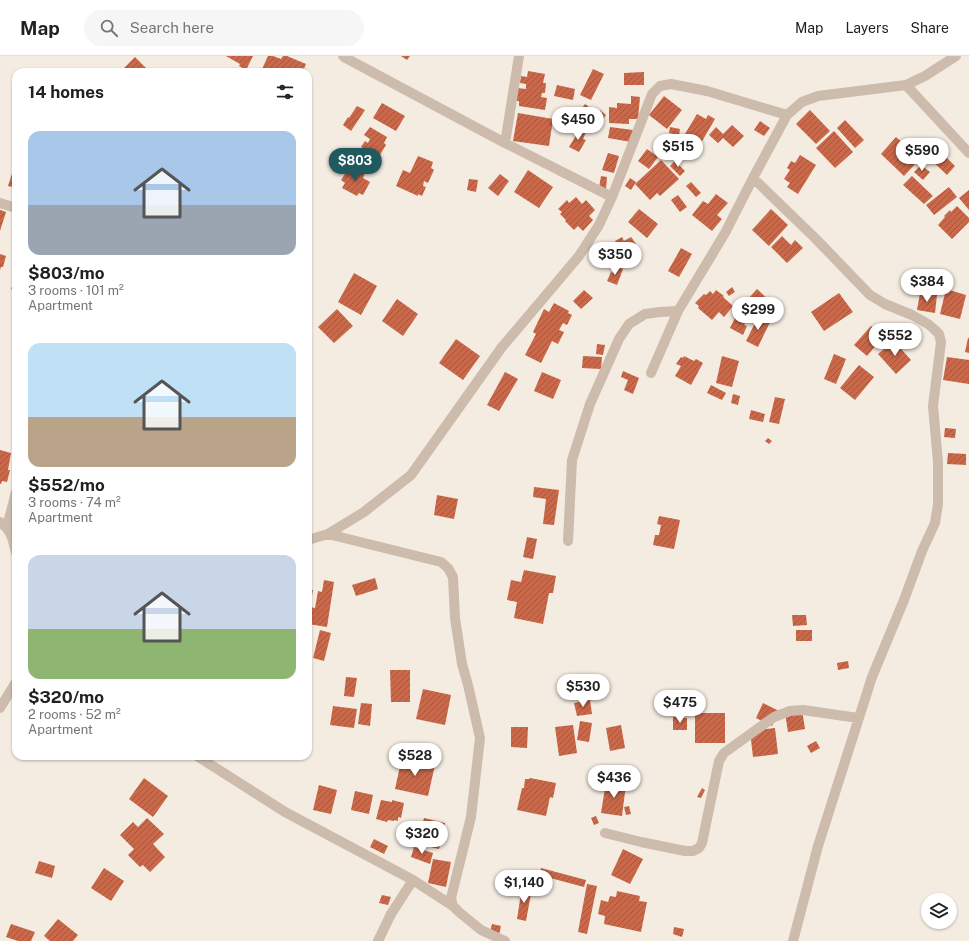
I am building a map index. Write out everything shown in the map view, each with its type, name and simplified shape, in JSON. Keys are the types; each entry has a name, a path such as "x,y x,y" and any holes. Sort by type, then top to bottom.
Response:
{"street":[{"path":"343,56 505,143 612,197"},
{"path":"505,143 519,56"},
{"path":"651,373 678,311 725,233 753,178 788,115 802,102 818,96 906,85 925,76 956,56"},
{"path":"312,539 328,534 364,512 411,475 502,347 579,256 599,225 612,197 652,94 660,86 671,84 707,91 788,115"},
{"path":"906,85 969,153"},
{"path":"753,178 816,239 870,295 885,304 912,315 928,324 938,334 941,342 933,406 938,462 938,504 936,523 922,551 904,600 872,677 818,846 793,941"},
{"path":"0,203 12,207"},
{"path":"568,541 572,460 590,404 619,339 629,324 645,314 678,311"},
{"path":"12,503 4,525 12,536"},
{"path":"328,534 441,562 448,568 453,577 455,618 462,664 480,738 471,817 451,898 453,906"},
{"path":"0,708 12,688"},
{"path":"605,833 685,851 699,848 702,843 719,761 724,752 774,717 790,711 803,710 858,718"},
{"path":"203,760 285,812 413,880 453,906 482,930 504,941"},
{"path":"378,941 391,914 413,880"},
{"path":"482,930 485,941"}],"building":[{"path":"226,56 253,56 247,68 239,66 240,64"},
{"path":"268,56 281,59 283,56 287,56 306,64 304,68 262,68"},
{"path":"401,56 410,56 407,60"},
{"path":"135,57 146,68 124,68"},
{"path":"593,69 604,74 591,100 580,95"},
{"path":"528,71 545,74 543,83 546,83 545,93 542,93 541,97 547,98 545,110 519,106 519,101 515,101 517,88 526,89 526,84 520,83 521,76 527,77"},
{"path":"644,72 644,85 624,85 624,73"},
{"path":"557,85 575,89 573,100 554,96"},
{"path":"631,96 640,97 638,119 629,119 629,124 609,123 609,107 617,108 617,103 631,104"},
{"path":"664,96 682,110 667,129 649,115"},
{"path":"382,103 405,116 396,131 373,118"},
{"path":"585,104 597,113 600,110 606,115 597,127 578,113"},
{"path":"357,106 365,110 351,131 343,125"},
{"path":"810,110 830,131 816,144 796,124"},
{"path":"518,113 553,119 549,146 513,141"},
{"path":"697,114 706,119 708,115 715,119 701,143 685,134"},
{"path":"845,120 864,140 855,148 837,128"},
{"path":"760,121 770,128 764,136 754,130"},
{"path":"732,125 744,136 733,147 723,138 718,143 709,135 716,127 723,134"},
{"path":"370,127 387,137 384,143 386,145 378,158 361,147 365,141 368,143 370,139 364,135"},
{"path":"610,127 633,130 631,142 608,138"},
{"path":"670,127 680,129 679,135 669,133"},
{"path":"580,129 586,132 583,139 586,140 579,152 569,147"},
{"path":"834,131 853,152 835,168 816,148"},
{"path":"896,137 905,145 909,140 919,149 915,153 921,158 904,176 881,154"},
{"path":"684,142 692,147 686,155 679,151"},
{"path":"937,148 955,166 947,175 928,157"},
{"path":"647,149 658,157 649,169 638,161"},
{"path":"608,153 619,156 614,173 602,170"},
{"path":"800,155 816,165 798,194 787,187 790,183 784,179 790,170 787,168 791,161 795,163"},
{"path":"418,156 433,162 431,168 434,170 428,183 424,181 423,186 426,187 422,196 418,194 418,196 396,186 403,170 410,173"},
{"path":"661,160 679,179 660,196 657,193 650,200 635,184"},
{"path":"675,161 685,171 680,176 670,166"},
{"path":"921,165 930,172 923,180 914,172"},
{"path":"355,167 365,173 363,178 370,182 363,195 359,193 357,196 342,188 345,183 341,180 349,168 353,170"},
{"path":"528,170 553,187 539,208 514,192"},
{"path":"12,174 12,187 8,186"},
{"path":"500,174 509,181 498,196 488,188"},
{"path":"601,176 607,177 606,189 599,188"},
{"path":"912,176 933,196 924,204 903,185"},
{"path":"630,178 636,182 631,190 625,186"},
{"path":"469,179 478,180 476,192 467,190"},
{"path":"691,182 701,193 696,197 686,186"},
{"path":"949,187 957,197 934,215 926,205"},
{"path":"969,190 969,210 959,198"},
{"path":"716,194 728,203 717,215 722,219 712,231 692,215 703,201 708,204"},
{"path":"678,195 687,207 680,212 671,200"},
{"path":"576,197 582,204 586,200 595,210 589,216 593,220 583,231 578,226 574,230 565,221 566,220 560,214 562,212 558,209 567,200 569,203"},
{"path":"957,206 969,218 969,222 952,239 938,225 950,210 951,212"},
{"path":"639,209 658,224 647,238 628,222"},
{"path":"771,209 788,225 769,246 752,230"},
{"path":"0,210 6,212 0,231"},
{"path":"782,236 791,245 795,240 803,248 787,263 771,247"},
{"path":"622,237 624,241 631,237 636,244 620,254 615,246 617,245 615,241"},
{"path":"681,248 692,254 679,277 668,271"},
{"path":"0,254 6,256 3,267 1,267 0,270"},
{"path":"615,266 623,269 617,285 607,281 611,272 613,273"},
{"path":"354,273 377,286 361,315 338,302"},
{"path":"732,287 735,292 729,296 726,292"},
{"path":"757,289 771,302 761,313 747,300"},
{"path":"946,289 966,295 960,319 940,314"},
{"path":"584,290 593,298 581,309 573,301"},
{"path":"716,290 733,306 724,317 719,312 712,320 698,308 699,306 695,303 704,294 706,295 710,291 713,294"},
{"path":"839,293 853,312 824,331 811,312"},
{"path":"920,293 937,295 935,313 917,310"},
{"path":"397,299 418,314 403,336 382,321"},
{"path":"554,303 569,311 568,313 572,315 567,325 563,323 559,330 564,332 558,344 552,341 541,363 525,355 536,334 533,332 544,309 549,312"},
{"path":"740,308 750,314 744,325 747,326 743,335 730,328"},
{"path":"337,309 353,326 334,343 318,327"},
{"path":"759,315 771,320 758,347 746,341"},
{"path":"871,326 884,336 867,356 854,345"},
{"path":"969,338 969,353 965,352"},
{"path":"456,339 480,356 463,380 439,363"},
{"path":"894,341 911,360 896,374 878,354"},
{"path":"597,344 605,345 603,355 596,354"},
{"path":"834,354 846,359 836,384 824,379"},
{"path":"583,356 602,357 601,369 582,368"},
{"path":"684,356 694,361 696,359 703,363 691,385 675,376 681,366 676,364 681,357 683,358"},
{"path":"722,356 739,361 732,387 716,383"},
{"path":"947,357 969,360 969,384 943,380"},
{"path":"859,365 874,377 855,400 840,388"},
{"path":"623,371 639,378 633,394 624,390 628,380 621,377"},
{"path":"505,372 518,379 499,411 487,405"},
{"path":"542,372 561,380 553,399 534,391"},
{"path":"711,385 726,393 722,400 707,393"},
{"path":"733,394 740,396 738,405 731,403"},
{"path":"775,397 785,399 779,424 769,422"},
{"path":"751,410 765,414 763,422 749,419"},
{"path":"945,428 956,429 955,438 944,437"},
{"path":"768,438 772,441 769,444 765,441"},
{"path":"0,450 11,453 8,470 10,470 7,482 2,481 1,484 0,484"},
{"path":"948,453 966,454 966,465 947,464"},
{"path":"534,487 559,490 554,525 543,524 546,499 533,497"},
{"path":"437,495 458,499 454,519 434,515"},
{"path":"659,516 680,520 674,549 653,545 655,535 659,535 661,525 657,524"},
{"path":"527,537 537,539 533,559 523,557"},
{"path":"524,570 556,576 553,593 549,593 543,624 514,618 517,602 507,600 511,580 521,582"},
{"path":"375,578 378,589 356,596 352,585"},
{"path":"324,580 334,582 327,627 312,625 312,607 315,608 318,591 322,592"},
{"path":"792,615 806,615 807,625 793,626"},
{"path":"320,630 331,633 324,661 313,658"},
{"path":"796,630 812,630 812,641 796,641"},
{"path":"848,661 849,668 838,670 837,663"},
{"path":"390,670 410,670 410,702 391,702"},
{"path":"346,677 357,678 354,697 344,696"},
{"path":"423,689 451,695 445,725 416,719"},
{"path":"590,700 592,714 577,716 574,703"},
{"path":"361,703 372,704 370,726 358,724"},
{"path":"763,703 779,711 772,726 756,718"},
{"path":"333,706 357,709 354,728 330,725"},
{"path":"802,710 805,729 788,732 785,713"},
{"path":"695,713 725,713 725,743 695,743"},
{"path":"673,717 687,718 687,730 673,730"},
{"path":"580,721 592,723 589,742 577,740"},
{"path":"573,725 577,753 559,756 555,727"},
{"path":"621,725 625,748 610,751 606,728"},
{"path":"511,727 528,727 527,748 511,747"},
{"path":"775,728 778,754 753,757 750,731"},
{"path":"816,741 820,748 811,753 807,746"},
{"path":"402,757 435,765 428,796 395,789"},
{"path":"144,778 168,796 153,817 129,799"},
{"path":"530,778 556,783 553,798 550,797 546,816 517,810 522,788 524,788 525,779"},
{"path":"606,782 626,784 622,816 601,813"},
{"path":"319,785 337,790 331,814 313,810"},
{"path":"702,788 705,790 701,798 697,797"},
{"path":"355,791 373,795 369,814 351,810"},
{"path":"381,800 392,802 392,800 404,803 401,818 398,817 398,821 388,820 387,822 376,819"},
{"path":"629,806 631,814 626,815 624,807"},
{"path":"596,816 599,823 594,825 591,818"},
{"path":"147,818 164,834 153,844 165,857 150,872 143,865 140,867 128,855 134,849 120,835 133,822 138,827"},
{"path":"424,818 445,823 439,849 418,844"},
{"path":"374,839 388,846 384,854 370,847"},
{"path":"414,847 433,853 430,864 411,857"},
{"path":"623,849 643,859 630,884 611,875"},
{"path":"433,859 451,862 446,887 428,883"},
{"path":"39,861 55,866 52,878 35,873"},
{"path":"104,868 124,881 111,901 91,888"},
{"path":"541,868 586,880 584,887 539,875"},
{"path":"524,872 533,875 530,888 520,885"},
{"path":"587,884 597,886 587,934 578,932"},
{"path":"522,887 532,888 526,921 517,919"},
{"path":"617,891 640,896 639,901 647,902 641,932 604,924 605,916 598,914 601,900 608,902 610,896 616,897"},
{"path":"382,895 391,897 388,905 379,903"},
{"path":"58,919 78,935 73,941 50,941 44,936"},
{"path":"11,924 35,932 31,941 18,941 6,937"},
{"path":"492,924 501,926 499,935 490,932"},
{"path":"674,927 684,929 682,937 673,934"}]}
